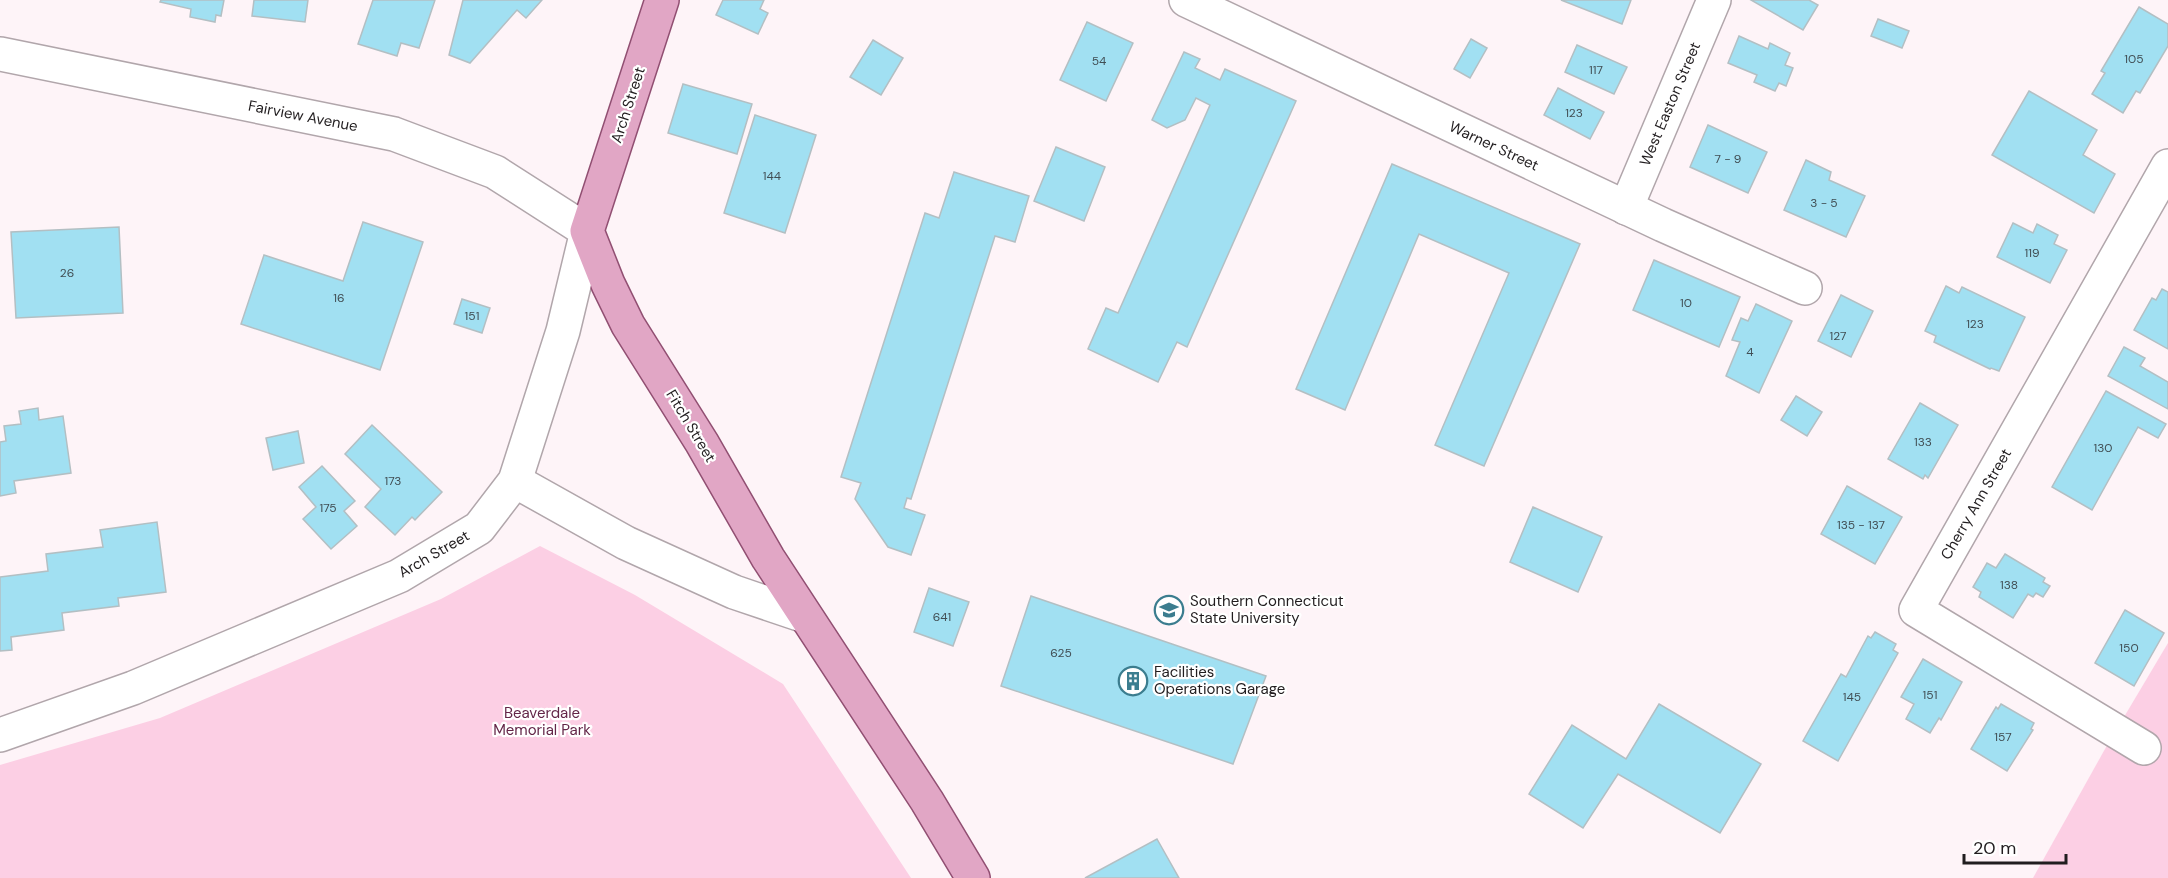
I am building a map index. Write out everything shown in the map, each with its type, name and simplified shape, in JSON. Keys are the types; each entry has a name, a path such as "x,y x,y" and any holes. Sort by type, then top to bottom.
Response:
{"main road":[{"name":"Arch Street","path":"587,231 662,0"},
{"name":"Fitch Street","path":"587,231 608,284 628,325 702,443 804,616 927,801 973,878"}],"street":[{"name":"Warner Street","path":"1186,0 1626,208 1804,288"},
{"name":"West Easton Street","path":"1626,208 1714,0"},
{"name":"Fairview Avenue","path":"0,54 394,134 495,172 587,231"},
{"name":"Cherry Ann Street","path":"2144,748 1916,610 2168,166"},
{"name":"Arch Street","path":"0,735 133,688 399,576 479,528 515,481 563,331 587,231"},
{"path":"515,481 626,543 734,592 804,616"}],"green space":[{"name":"Beaverdale Memorial Park","path":"540,546 635,595 783,684 911,878 0,878 0,765 160,718 441,599"},
{"path":"2168,643 2168,878 2033,878 2105,749"}],"building":[{"path":"161,0 224,0 221,16 216,15 215,22 190,17 191,9 160,2"},
{"path":"254,0 308,0 305,22 252,16"},
{"path":"373,0 435,0 419,48 401,43 397,56 358,44"},
{"path":"463,0 542,0 526,18 517,10 470,63 449,55"},
{"path":"723,0 764,0 760,9 768,13 758,34 716,15"},
{"path":"1561,0 1631,0 1622,24"},
{"path":"1751,0 1809,0 1818,5 1803,30"},
{"path":"2139,7 2168,24 2168,46 2140,93 2136,91 2123,113 2092,94 2105,73 2101,71"},
{"path":"1878,19 1909,31 1902,48 1871,36"},
{"path":"1087,22 1133,43 1106,101 1060,80"},
{"path":"1739,36 1768,49 1770,43 1790,53 1785,65 1793,68 1786,86 1779,83 1775,91 1754,82 1757,75 1728,63"},
{"path":"1471,39 1487,48 1470,78 1454,69"},
{"path":"873,40 903,58 881,95 850,77"},
{"path":"1577,45 1627,67 1614,94 1565,72"},
{"path":"1184,52 1200,59 1195,68 1220,80 1225,69 1296,101 1187,347 1177,342 1158,382 1088,349 1106,308 1118,313 1210,105 1196,98 1185,120 1167,128 1152,120"},
{"path":"683,84 752,104 737,154 668,133"},
{"path":"1558,88 1604,112 1590,139 1544,115"},
{"path":"2029,91 2097,130 2083,155 2115,174 2094,213 1992,155"},
{"path":"755,115 816,135 785,233 724,213"},
{"path":"1708,125 1767,152 1748,193 1690,167"},
{"path":"1056,147 1105,167 1084,221 1034,201"},
{"path":"1806,160 1831,172 1829,180 1865,196 1846,237 1784,210"},
{"path":"1392,164 1580,244 1484,466 1435,445 1509,273 1419,234 1345,410 1296,389"},
{"path":"954,172 1029,196 1015,242 995,236 911,499 907,498 904,508 925,515 911,555 888,547 855,499 861,483 841,477 925,213 939,218"},
{"path":"363,222 423,242 380,370 241,324 264,255 343,281"},
{"path":"2013,223 2033,233 2037,224 2058,235 2054,244 2067,250 2050,283 1997,257"},
{"path":"119,227 123,313 16,318 11,232"},
{"path":"1654,260 1740,297 1719,347 1633,310"},
{"path":"1946,286 1959,293 1962,287 2025,317 1999,371 1990,369 1934,342 1936,336 1925,331"},
{"path":"2162,289 2168,292 2168,349 2134,330 2152,298 2156,300"},
{"path":"1841,295 1873,311 1851,357 1818,341"},
{"path":"462,299 490,308 482,333 454,324"},
{"path":"1756,304 1792,321 1759,393 1726,376 1740,342 1732,340 1741,318 1748,321"},
{"path":"2124,347 2145,358 2140,366 2168,382 2168,409 2108,376"},
{"path":"2106,391 2166,424 2158,438 2138,427 2092,510 2052,487"},
{"path":"1796,396 1822,412 1807,436 1781,420"},
{"path":"1920,403 1958,425 1928,478 1925,475 1923,479 1888,459"},
{"path":"38,408 39,420 63,416 71,473 14,481 16,493 0,496 0,442 6,441 4,426 21,424 19,411"},
{"path":"372,425 442,492 415,520 412,517 395,535 365,507 381,489 345,454"},
{"path":"298,431 304,463 273,470 266,438"},
{"path":"322,466 355,501 344,511 357,526 331,549 303,519 316,507 299,487"},
{"path":"1847,486 1902,517 1875,564 1821,534"},
{"path":"1533,507 1602,537 1578,592 1510,562"},
{"path":"157,522 166,592 118,598 119,606 62,613 64,630 11,637 12,650 0,651 0,577 48,571 46,554 103,547 100,530"},
{"path":"2005,554 2045,578 2043,582 2050,586 2043,597 2036,593 2033,597 2028,594 2013,618 1979,597 1981,592 1973,587 1987,563 1996,568"},
{"path":"929,588 969,602 953,646 914,632"},
{"name":"Facilities Operations Garage","path":"1031,596 1266,676 1233,764 1001,686"},
{"path":"2125,610 2164,633 2134,686 2095,663"},
{"path":"1875,632 1896,644 1893,650 1898,653 1838,761 1803,741 1841,674 1846,677 1868,636 1871,638"},
{"path":"1923,659 1962,682 1941,720 1939,718 1930,733 1906,719 1914,704 1901,697"},
{"path":"1659,704 1761,764 1720,833 1618,774 1583,828 1529,794 1572,725 1626,759"},
{"path":"2001,704 2034,723 2031,729 2033,730 2007,771 1971,749 1996,707 1998,709"},
{"path":"1157,839 1179,878 1085,878"}],"place":[{"name":"Southern Connecticut State University","path":"1169,610"},
{"name":"Facilities Operations Garage","path":"1133,681"}]}
